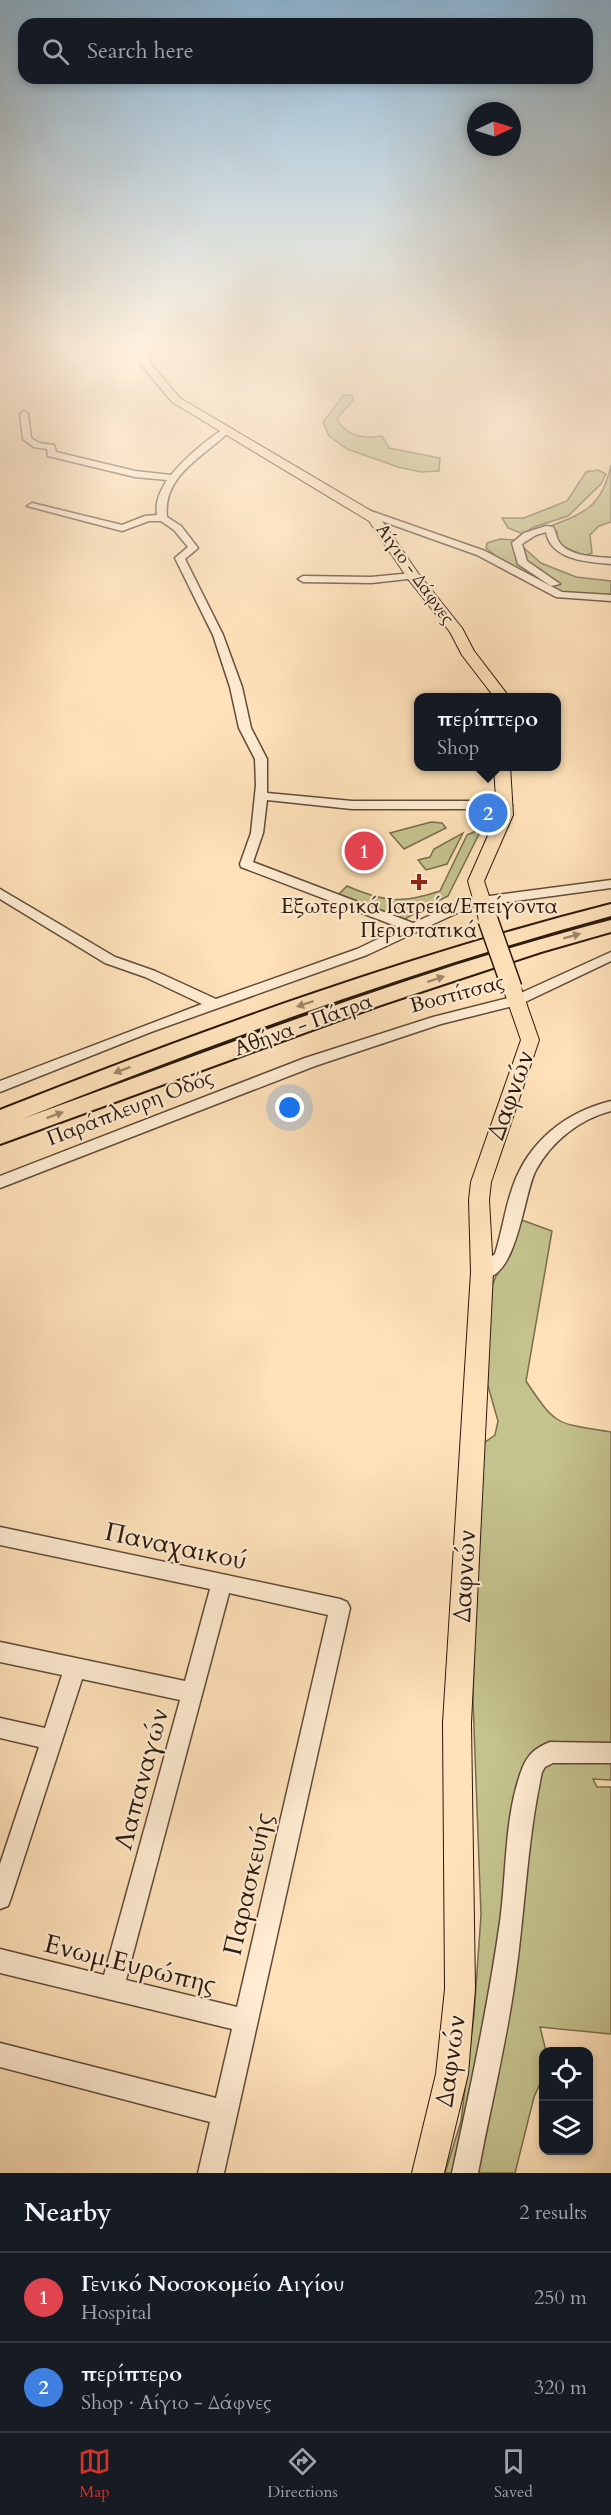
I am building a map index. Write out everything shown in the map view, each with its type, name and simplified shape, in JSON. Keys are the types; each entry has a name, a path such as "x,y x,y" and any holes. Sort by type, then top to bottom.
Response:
{"highway":[{"name":"Αθήνα - Πάτρα","path":"0,1119 246,1023 521,933 611,910"},
{"name":"Αθήνα - Πάτρα","path":"0,1136 373,1000 534,946 611,926"}],"main road":[{"name":"Αίγιο - Δάφνες","path":"249,444 368,513 388,536 412,576 457,631 467,652 499,693"},
{"path":"503,771 506,805 502,826 476,881 514,994"},
{"name":"Δαφνών","path":"428,2173 452,2074 459,2001 457,1723 483,1272 479,1200 481,1182 503,1113 530,1043 529,1031 514,994"}],"street":[{"path":"36,444 51,447 51,454 135,474 175,478"},
{"path":"162,517 161,502 175,478 194,455 208,444"},
{"path":"32,506 122,528 130,527 141,520 162,517 177,526 193,549 180,558 218,635 236,687 245,728 260,753 261,796 257,833 246,864 413,928"},
{"path":"368,513 481,553 560,595 611,598"},
{"path":"597,597 562,588 542,576 522,562 517,543 544,528 550,529 553,542 557,546 583,557 611,561"},
{"path":"303,579 371,580 412,576"},
{"path":"261,796 352,806 506,805"},
{"path":"483,823 502,826"},
{"path":"0,1087 214,1004 344,959 453,908 481,900 611,884"},
{"path":"0,893 110,960 150,974 214,1004"},
{"name":"Βοστίτσας","path":"310,1062 514,994 611,956"},
{"name":"Παράπλευρη Οδός","path":"0,1182 310,1062"},
{"path":"483,1272 499,1262 503,1255 524,1179 550,1138 584,1116 611,1106"},
{"name":"Παναχαικού","path":"2,1541 340,1608"},
{"name":"Λαπαναγών","path":"112,1989 222,1583"},
{"name":"Παρασκευής","path":"211,2173 340,1608"},
{"path":"0,1652 193,1693"},
{"path":"0,1898 75,1668"},
{"path":"0,1728 52,1740"},
{"path":"465,2173 502,1989 512,1919 521,1819 532,1772 537,1760 550,1752 611,1753"},
{"name":"Ενωμ.Ευρώπης","path":"0,1961 246,2021"},
{"path":"0,2055 225,2113"}],"shaded area":[{"path":"341,444 387,444 389,448 440,458 439,471 421,472 398,467 347,449"},
{"path":"611,465 611,522 599,526 590,535 592,553 584,556 558,544 557,532 548,527 590,506 603,490"},
{"path":"598,470 606,474 601,484 568,516 534,527 523,534 508,528 502,518 524,518 567,501 586,472"},
{"path":"500,539 515,540 541,563 576,577 611,581 611,596 561,592 505,564 486,548 487,543"},
{"path":"431,822 442,823 446,828 404,849 390,833"},
{"path":"481,830 448,896 403,920 338,895 347,886 372,895 393,899 415,898 440,891 467,835"},
{"path":"463,833 447,864 426,870 418,860 430,857 434,849"},
{"path":"519,1219 552,1231 526,1381 545,1408 560,1421 579,1427 611,1432 611,1780 593,1779 597,1787 611,1787 611,2034 540,2027 545,2047 539,2047 539,2086 534,2097 515,2173 445,2173 461,2121 474,2015 481,1915 473,1701 479,1458 481,1445 495,1435 498,1421 484,1372 491,1289 496,1276 510,1255"}],"place":[{"name":"περίπτερο","path":"488,813"},
{"name":"Γενικό Νοσοκομείο Αιγίου","path":"364,851"},
{"name":"Εξωτερικά Ιατρεία/Επείγοντα Περιστατικά","path":"419,882"}]}
